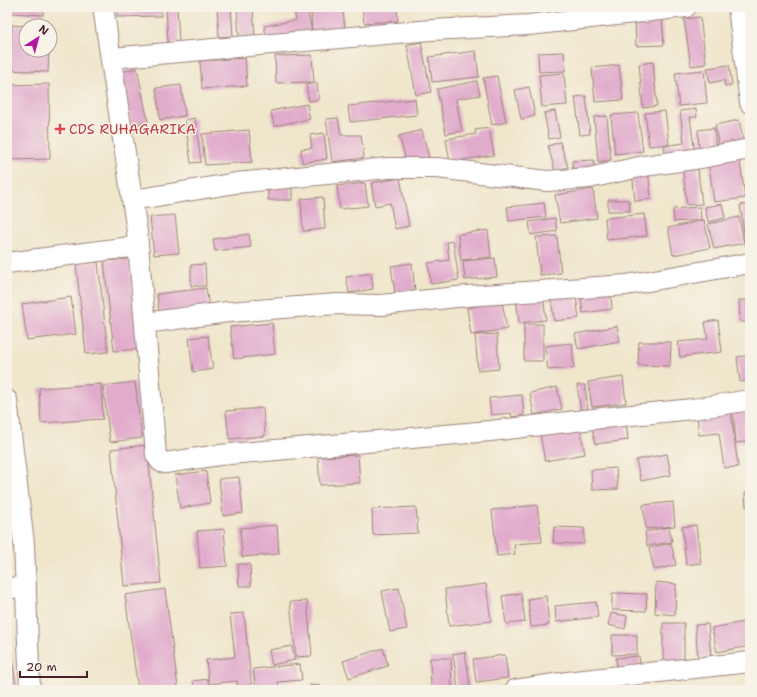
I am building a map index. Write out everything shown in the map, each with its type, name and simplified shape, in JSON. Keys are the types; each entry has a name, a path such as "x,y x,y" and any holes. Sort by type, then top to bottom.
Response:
{"street":[{"path":"103,7 133,200 156,455 161,462 166,463 219,455 490,431 693,409 750,400"},
{"path":"111,58 431,30 529,26 686,7"},
{"path":"738,7 750,103"},
{"path":"133,200 236,183 388,168 437,168 547,181 589,178 644,166 750,149"},
{"path":"7,263 138,246"},
{"path":"145,323 228,312 338,304 381,305 467,296 626,285 750,263"},
{"path":"7,400 24,544 16,588 30,690"},
{"path":"515,690 575,681 750,662"}],"building":[{"path":"12,7 44,7 43,15 11,13"},
{"path":"117,7 161,7 161,16 117,17"},
{"path":"166,7 177,7 179,42 168,43"},
{"path":"217,7 231,7 233,36 219,37"},
{"path":"237,7 253,7 255,36 239,37"},
{"path":"293,7 307,7 312,32 267,40 264,26 296,20"},
{"path":"362,7 397,7 398,21 364,23"},
{"path":"343,8 345,31 312,33 311,10"},
{"path":"700,17 706,64 691,66 684,19"},
{"path":"662,19 664,45 636,46 635,21"},
{"path":"12,25 18,25 18,58 49,58 48,72 10,70"},
{"path":"421,42 431,92 416,95 407,45"},
{"path":"476,51 479,77 432,82 429,57"},
{"path":"564,52 565,71 539,72 538,53"},
{"path":"312,55 314,82 276,83 275,56"},
{"path":"245,58 247,86 202,89 200,61"},
{"path":"653,62 657,106 643,108 639,64"},
{"path":"619,65 623,100 595,102 592,68"},
{"path":"729,65 732,85 725,86 724,80 710,83 707,68"},
{"path":"137,68 148,122 131,125 121,72"},
{"path":"704,70 707,103 679,106 675,73"},
{"path":"564,73 567,105 542,107 539,75"},
{"path":"497,76 506,122 492,125 483,78"},
{"path":"477,81 480,95 456,99 462,131 446,134 437,89"},
{"path":"317,83 319,100 309,101 306,85"},
{"path":"49,84 50,159 8,160 7,85"},
{"path":"181,85 185,116 160,120 156,88"},
{"path":"529,87 535,116 521,119 515,90"},
{"path":"586,96 590,134 580,135 575,97"},
{"path":"415,99 417,115 350,122 348,106"},
{"path":"307,104 310,119 274,126 271,111"},
{"path":"696,109 697,117 690,117 695,154 665,157 664,146 684,143 680,111"},
{"path":"555,111 560,137 549,139 544,113"},
{"path":"665,111 669,144 649,146 645,113"},
{"path":"638,113 643,151 615,154 611,115"},
{"path":"607,116 611,160 598,162 594,117"},
{"path":"195,118 201,162 191,163 185,120"},
{"path":"338,118 341,135 361,135 364,158 332,162 326,119"},
{"path":"739,120 744,144 719,149 715,125"},
{"path":"489,128 494,155 450,162 446,139 476,134 475,130"},
{"path":"714,128 716,150 699,151 698,130"},
{"path":"249,130 252,162 205,165 202,134"},
{"path":"422,130 429,158 407,164 399,136"},
{"path":"324,133 327,159 302,163 301,149 312,148 310,135"},
{"path":"560,142 568,167 555,171 548,146"},
{"path":"739,155 745,198 714,202 708,159"},
{"path":"594,160 594,170 573,171 572,161"},
{"path":"697,163 702,204 687,205 682,164"},
{"path":"648,169 651,199 635,201 632,171"},
{"path":"400,178 409,226 395,229 390,203 375,206 371,183"},
{"path":"365,183 368,206 340,209 337,186"},
{"path":"268,187 292,188 292,200 268,200"},
{"path":"593,189 597,218 560,223 555,195"},
{"path":"323,197 325,229 303,231 301,199"},
{"path":"608,200 629,200 630,211 608,211"},
{"path":"544,203 546,217 509,221 507,207"},
{"path":"722,204 725,218 708,222 705,207"},
{"path":"750,204 750,246 746,247 740,205"},
{"path":"700,207 701,220 674,222 673,209"},
{"path":"644,214 647,236 607,240 605,218"},
{"path":"175,215 179,253 154,255 150,217"},
{"path":"739,217 744,243 714,249 708,224"},
{"path":"555,218 557,231 531,235 529,222"},
{"path":"704,220 710,248 673,255 668,228"},
{"path":"488,230 491,257 461,260 458,234"},
{"path":"249,234 251,247 215,251 213,239"},
{"path":"557,236 561,273 540,275 536,237"},
{"path":"453,241 459,280 431,284 428,263 449,260 447,242"},
{"path":"495,258 497,277 465,280 463,261"},
{"path":"129,259 139,349 114,351 104,261"},
{"path":"98,262 108,352 86,354 76,264"},
{"path":"412,263 415,290 395,293 391,266"},
{"path":"205,264 206,286 191,286 191,265"},
{"path":"747,267 750,267 750,289 749,289"},
{"path":"371,273 373,289 349,293 346,277"},
{"path":"610,287 612,309 583,313 580,291"},
{"path":"206,288 209,307 159,313 157,294"},
{"path":"575,290 579,318 554,321 551,294"},
{"path":"543,295 546,320 519,323 516,297"},
{"path":"71,297 76,334 27,340 22,304"},
{"path":"739,300 750,300 750,322 740,322"},
{"path":"502,302 507,329 471,335 467,308"},
{"path":"718,320 722,352 680,357 678,342 708,339 705,322"},
{"path":"272,323 275,354 234,359 230,327"},
{"path":"524,324 543,324 543,361 524,361"},
{"path":"617,326 620,341 578,349 575,334"},
{"path":"497,334 499,369 478,371 475,335"},
{"path":"208,336 213,369 193,372 189,338"},
{"path":"639,342 671,342 670,366 638,365"},
{"path":"572,343 574,368 548,370 545,346"},
{"path":"750,355 750,381 740,382 737,357"},
{"path":"623,377 626,403 592,407 588,382"},
{"path":"135,382 142,438 110,442 103,386"},
{"path":"101,384 103,419 41,423 39,388"},
{"path":"577,385 585,385 588,412 581,413"},
{"path":"557,387 562,409 534,415 530,393"},
{"path":"522,395 524,415 512,417 511,413 491,415 489,398"},
{"path":"750,406 750,441 736,443 733,407"},
{"path":"263,408 265,436 229,439 226,411"},
{"path":"731,412 738,467 724,468 719,433 699,435 697,416"},
{"path":"626,421 628,440 595,444 592,426"},
{"path":"580,427 585,454 545,461 540,434"},
{"path":"147,445 161,583 124,586 111,449"},
{"path":"667,454 671,475 641,481 636,460"},
{"path":"358,455 360,483 320,485 318,457"},
{"path":"616,468 618,489 592,490 591,470"},
{"path":"206,471 210,503 180,508 175,475"},
{"path":"239,477 243,513 223,516 219,479"},
{"path":"750,492 750,507 746,507 745,493"},
{"path":"673,502 675,526 646,529 643,505"},
{"path":"537,505 542,542 514,544 515,554 497,556 492,510"},
{"path":"416,507 418,533 373,535 372,509"},
{"path":"277,525 279,554 242,557 240,528"},
{"path":"696,525 701,563 686,565 682,527"},
{"path":"554,527 584,528 584,544 553,543"},
{"path":"669,527 672,542 647,546 645,532"},
{"path":"224,529 227,566 200,568 197,531"},
{"path":"671,543 676,565 654,570 649,548"},
{"path":"238,564 250,564 251,586 239,586"},
{"path":"656,582 676,584 675,615 655,613"},
{"path":"486,584 491,621 449,626 445,589"},
{"path":"399,588 407,629 390,632 382,591"},
{"path":"165,589 178,688 138,690 125,595"},
{"path":"521,593 525,622 506,624 502,596"},
{"path":"612,593 647,594 646,611 612,610"},
{"path":"546,596 549,625 531,627 528,599"},
{"path":"307,601 312,656 296,657 290,602"},
{"path":"596,602 598,617 556,622 555,606"},
{"path":"244,613 252,690 238,690 237,681 209,684 206,660 235,657 230,614"},
{"path":"611,613 627,616 625,629 608,625"},
{"path":"749,621 750,646 717,652 712,628"},
{"path":"663,623 684,623 684,662 663,662"},
{"path":"708,624 711,656 698,657 695,625"},
{"path":"8,633 17,690 7,690"},
{"path":"612,635 637,635 637,654 612,655"},
{"path":"292,646 295,660 272,665 269,650"},
{"path":"383,648 388,666 349,678 343,661"},
{"path":"465,652 470,686 458,688 453,654"},
{"path":"505,655 508,678 476,682 473,659"},
{"path":"639,656 640,666 617,668 616,658"},
{"path":"430,658 451,658 452,690 431,690"},
{"path":"300,664 302,680 278,682 279,689 256,690 253,669"},
{"path":"208,679 209,690 195,690 193,681"},
{"path":"310,685 321,686 321,690 310,690"}],"place":[{"name":"CDS RUHAGARIKA","path":"60,129"}]}
